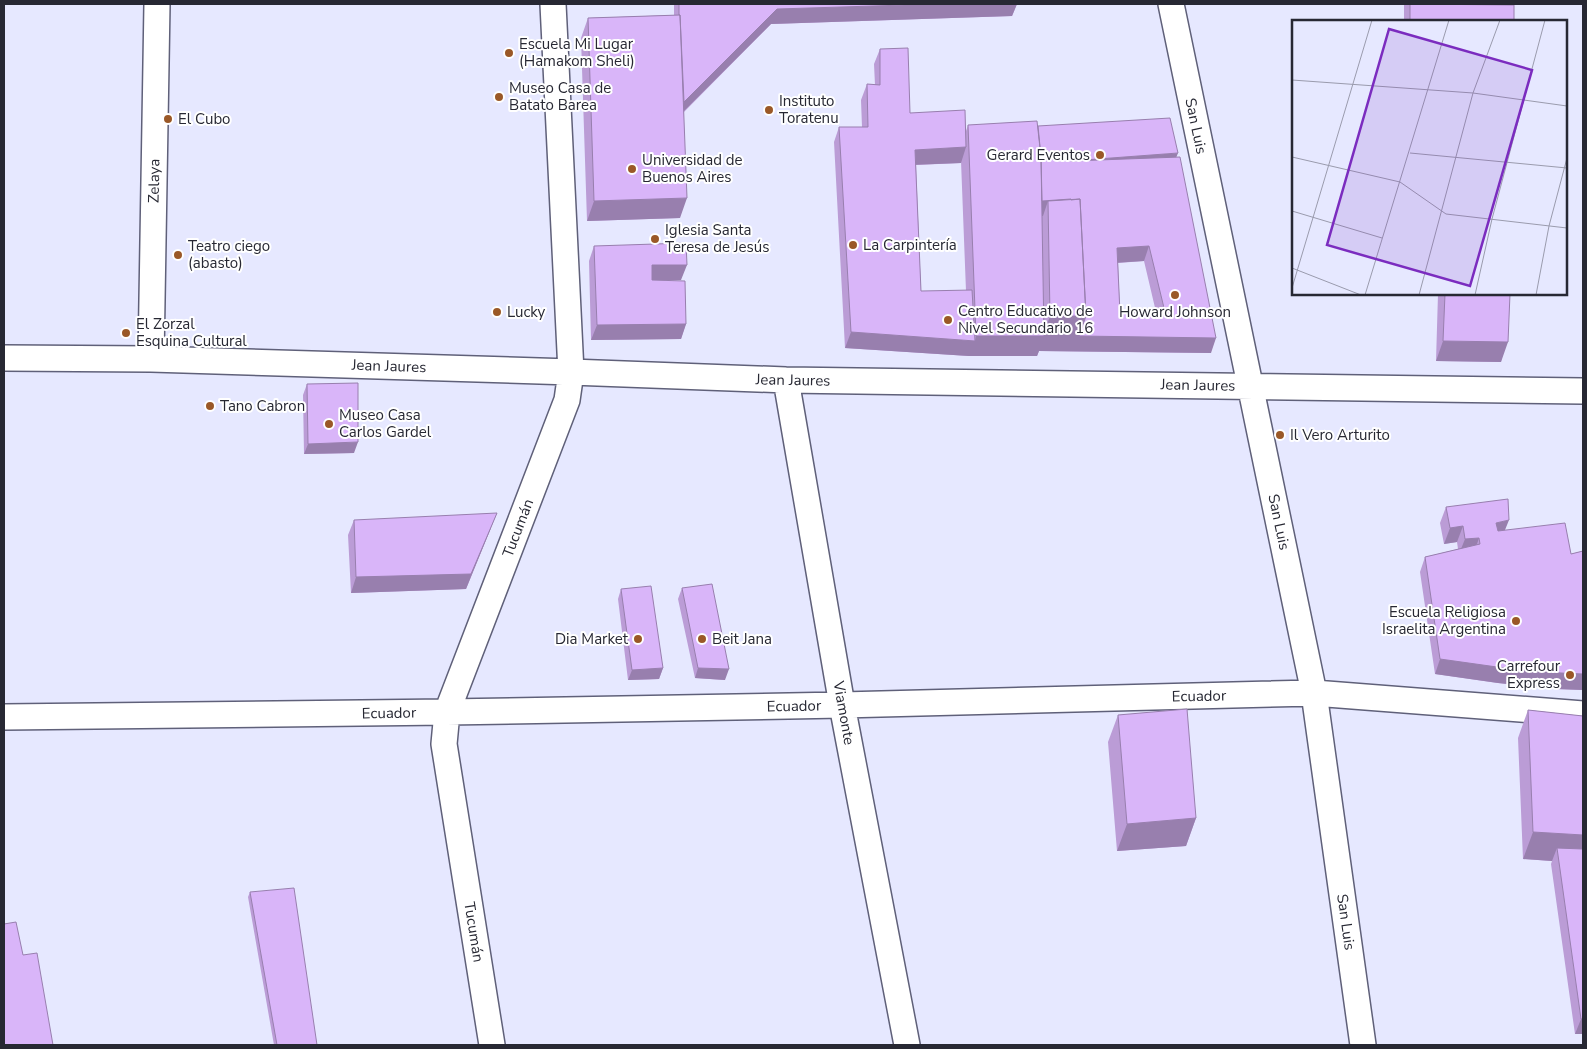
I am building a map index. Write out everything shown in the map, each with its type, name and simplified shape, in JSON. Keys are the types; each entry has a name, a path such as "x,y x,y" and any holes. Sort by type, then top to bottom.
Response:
{"street":[{"name":"Zelaya","path":"151,359 157,4"},
{"name":"Tucumán","path":"492,1045 444,744 447,712 567,400 571,372 553,4"},
{"name":"San Luis","path":"1171,4 1314,693 1363,1045"},
{"name":"Jean Jaures","path":"4,358 151,359 786,380 1583,391"},
{"name":"Viamonte","path":"786,380 842,705 907,1045"},
{"name":"Ecuador","path":"4,717 842,705 1314,693 1583,714"}],"building":[{"path":"679,4 937,4 777,9 684,102"},
{"path":"1410,4 1514,5 1514,20 1410,20"},
{"name":"Universidad de Buenos Aires","path":"680,15 687,198 594,201 588,18"},
{"path":"908,48 910,113 965,110 966,147 915,150 921,291 972,290 975,341 851,332 839,127 868,127 867,84 880,85 880,49"},
{"path":"1170,118 1178,153 1071,161 1180,157 1216,338 1079,336 1086,316 1080,199 1042,201 1038,126","holes":["1149,246 1165,312 1120,313 1117,248"]},
{"path":"1037,121 1041,157 1044,336 976,336 968,125"},
{"path":"1080,199 1086,316 1050,316 1048,201"},
{"path":"686,243 687,265 652,265 652,280 685,281 686,324 597,325 594,246"},
{"path":"1445,295 1510,295 1508,342 1443,341"},
{"name":"Museo Casa Carlos Gardel","path":"358,383 358,442 308,444 307,384"},
{"path":"1508,499 1509,520 1496,523 1498,531 1565,523 1571,554 1583,551 1583,674 1504,668 1440,659 1425,557 1480,544 1479,538 1465,539 1463,526 1450,528 1446,507"},
{"path":"497,513 471,574 356,577 354,520"},
{"name":"Beit Jana","path":"712,584 729,669 698,668 682,588"},
{"name":"Dia Market","path":"651,586 663,668 632,670 621,589"},
{"path":"1187,709 1196,818 1127,824 1118,715"},
{"path":"1528,710 1583,716 1583,835 1533,832"},
{"path":"1557,848 1583,849 1583,1019 1581,1019"},
{"path":"294,888 317,1045 277,1045 250,892"},
{"path":"16,922 23,955 37,953 53,1045 4,1045 4,924"}],"place":[{"name":"Escuela Mi Lugar (Hamakom Sheli)","path":"509,53"},
{"name":"Museo Casa de Batato Barea","path":"499,97"},
{"name":"Instituto Toratenu","path":"769,110"},
{"name":"El Cubo","path":"168,119"},
{"name":"Gerard Eventos","path":"1100,155"},
{"name":"Universidad de Buenos Aires","path":"632,169"},
{"name":"Iglesia Santa Teresa de Jesús","path":"655,239"},
{"name":"La Carpintería","path":"853,245"},
{"name":"Teatro ciego (abasto)","path":"178,255"},
{"name":"Howard Johnson","path":"1175,295"},
{"name":"Lucky","path":"497,312"},
{"name":"Centro Educativo de Nivel Secundario 16","path":"948,320"},
{"name":"El Zorzal Esquina Cultural","path":"126,333"},
{"name":"Tano Cabron","path":"210,406"},
{"name":"Museo Casa Carlos Gardel","path":"329,424"},
{"name":"Il Vero Arturito","path":"1280,435"},
{"name":"Escuela Religiosa Israelita Argentina","path":"1516,621"},
{"name":"Dia Market","path":"638,639"},
{"name":"Beit Jana","path":"702,639"},
{"name":"Carrefour Express","path":"1570,675"}]}
